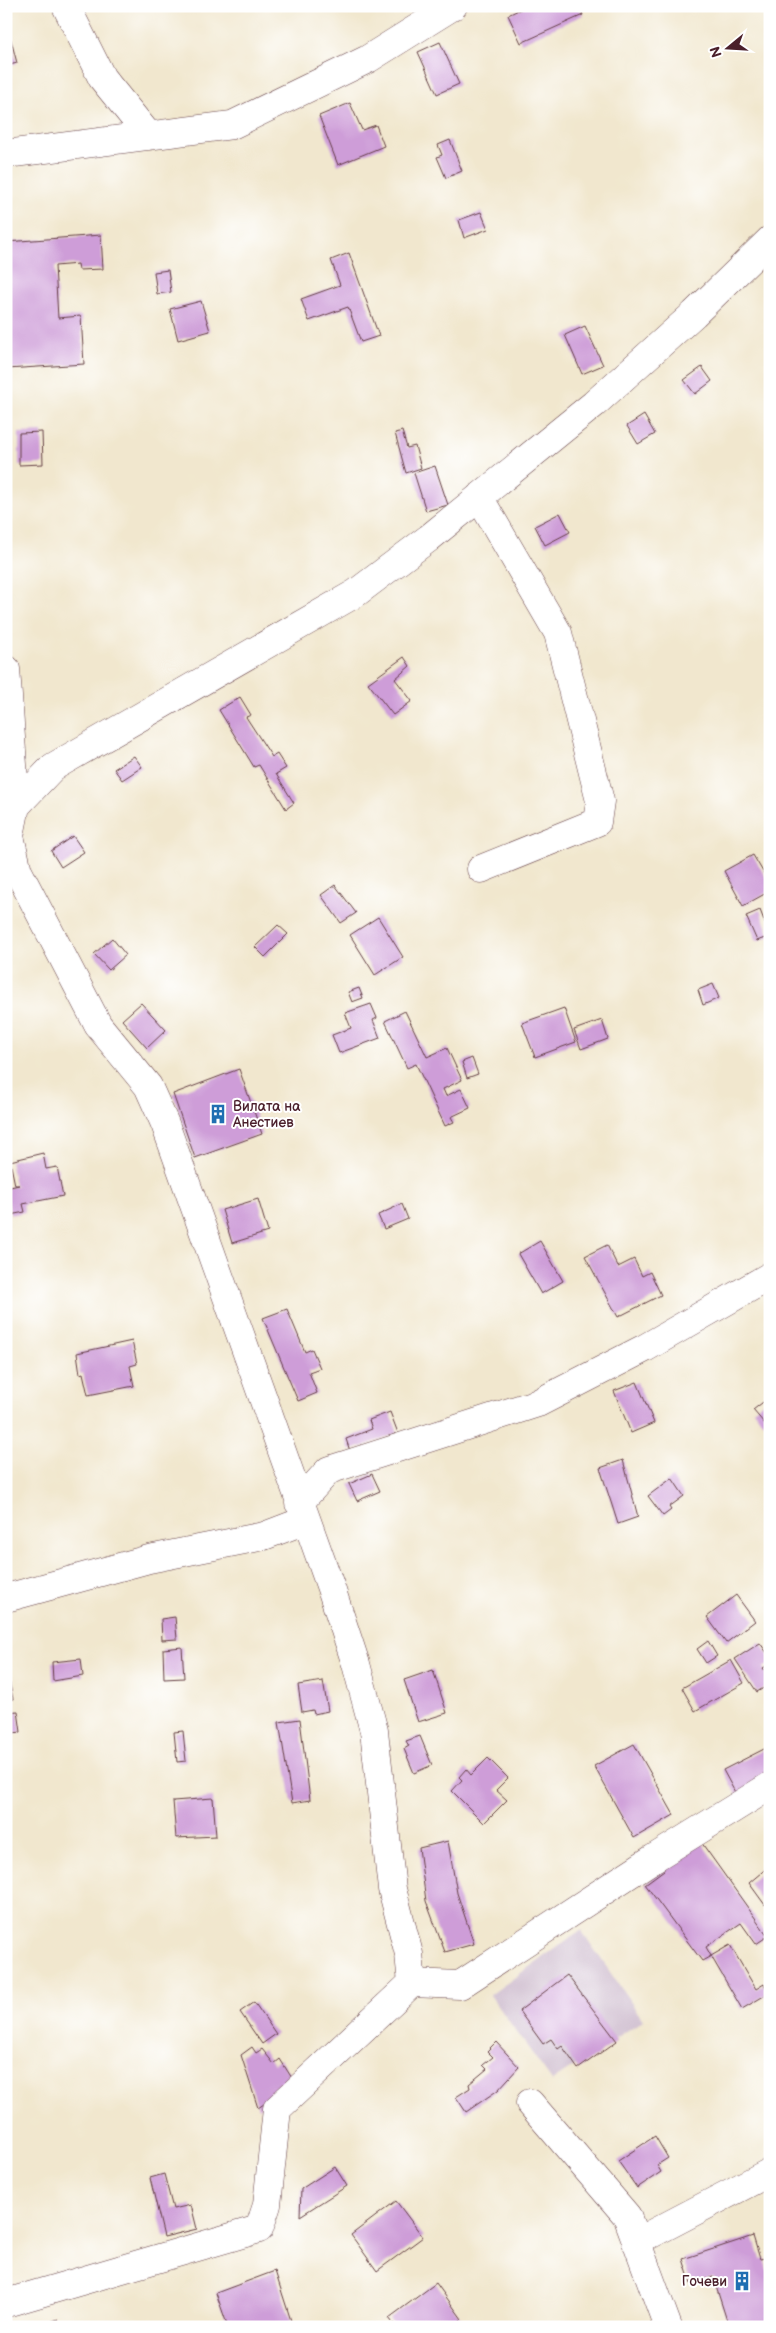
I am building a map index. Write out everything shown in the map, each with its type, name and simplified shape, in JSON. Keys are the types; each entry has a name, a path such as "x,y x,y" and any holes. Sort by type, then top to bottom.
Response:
{"street":[{"path":"66,6 102,78 149,136"},
{"path":"6,154 232,125 368,59 452,6"},
{"path":"11,812 53,768 356,594 429,538 594,404 694,314 770,240"},
{"path":"479,497 558,633 600,801 597,822 481,869"},
{"path":"6,669 11,812 10,836 18,871 98,1024 148,1086 165,1124 303,1511 356,1664 374,1731 392,1888 409,1954 412,1983"},
{"path":"6,1598 149,1559 264,1536 303,1511 329,1470 538,1403 645,1348 770,1276"},
{"path":"6,2303 259,2229 267,2206 276,2109 412,1983 460,1985 654,1858 770,1786"},
{"path":"530,2103 626,2216 668,2327"},
{"path":"636,2242 770,2172"}],"shaded area":[{"path":"581,1930 643,2020 552,2081 490,1995"}],"building":[{"path":"527,6 579,6 583,15 521,43 508,15"},
{"path":"6,21 17,63 6,66"},
{"path":"440,42 459,84 437,94 418,52"},
{"path":"350,103 362,130 376,125 384,146 338,165 319,116"},
{"path":"450,140 462,171 446,178 437,157 442,155 438,145"},
{"path":"481,212 488,229 464,238 459,220"},
{"path":"101,235 103,269 79,270 78,264 55,266 58,318 81,316 84,364 7,369 6,242"},
{"path":"349,253 379,336 361,342 348,307 309,321 301,299 340,285 331,260"},
{"path":"168,270 171,292 157,294 154,272"},
{"path":"201,301 210,331 178,340 170,309"},
{"path":"585,326 603,365 582,374 565,335"},
{"path":"702,367 712,381 695,394 684,380"},
{"path":"644,415 655,434 638,444 627,426"},
{"path":"402,431 407,448 415,446 421,468 406,473 395,433"},
{"path":"42,432 43,464 19,465 19,433"},
{"path":"435,466 448,505 426,511 414,473"},
{"path":"560,513 570,532 545,545 535,526"},
{"path":"404,657 410,666 395,679 412,701 393,715 368,683"},
{"path":"240,697 251,715 246,717 272,757 277,754 286,768 276,774 294,803 286,809 259,765 254,767 219,710"},
{"path":"134,756 142,767 122,780 114,769"},
{"path":"73,836 84,852 61,867 51,851"},
{"path":"753,855 766,877 770,874 770,891 743,906 724,871"},
{"path":"335,885 356,913 341,923 321,895"},
{"path":"760,910 770,936 757,941 746,916"},
{"path":"378,917 403,957 375,975 350,935"},
{"path":"278,925 288,934 265,957 255,947"},
{"path":"112,938 126,955 109,970 94,954"},
{"path":"713,984 719,998 703,1005 698,990"},
{"path":"359,988 363,998 352,1002 348,992"},
{"path":"141,1003 166,1030 147,1048 122,1020"},
{"path":"371,1004 377,1018 373,1020 380,1038 339,1053 332,1035 351,1028 345,1013"},
{"path":"564,1008 576,1042 535,1057 522,1023"},
{"path":"405,1011 427,1057 447,1048 462,1080 443,1089 446,1096 461,1089 470,1108 451,1117 454,1122 445,1126 416,1064 407,1068 385,1021"},
{"path":"602,1020 608,1039 581,1049 574,1030"},
{"path":"472,1058 478,1074 467,1078 462,1062"},
{"name":"Вилата на Анестиев","path":"239,1069 262,1134 195,1158 173,1094"},
{"path":"43,1153 46,1169 57,1167 63,1196 23,1204 25,1212 10,1215 6,1188 19,1185 15,1185 10,1161"},
{"path":"258,1199 268,1232 232,1243 222,1210"},
{"path":"402,1204 408,1219 384,1229 378,1215"},
{"path":"540,1241 563,1281 541,1294 518,1254"},
{"path":"607,1245 618,1267 634,1259 642,1276 650,1272 661,1295 618,1317 585,1256"},
{"path":"287,1309 305,1352 312,1349 320,1368 309,1372 317,1393 298,1401 263,1318"},
{"path":"132,1341 137,1364 130,1366 134,1386 88,1395 83,1373 80,1374 77,1353"},
{"path":"637,1382 654,1423 631,1433 614,1391"},
{"path":"767,1399 770,1403 770,1430 753,1410"},
{"path":"390,1412 398,1433 350,1451 346,1439 372,1429 369,1420"},
{"path":"623,1460 638,1517 618,1524 600,1468"},
{"path":"372,1474 380,1491 357,1501 349,1484"},
{"path":"672,1478 684,1496 669,1507 671,1510 663,1516 648,1496"},
{"path":"736,1595 755,1621 726,1643 707,1617"},
{"path":"175,1617 177,1639 162,1640 161,1619"},
{"path":"708,1641 717,1656 706,1663 697,1649"},
{"path":"760,1643 770,1657 770,1664 763,1668 770,1678 770,1684 757,1692 735,1659"},
{"path":"182,1647 184,1678 164,1679 163,1649"},
{"path":"81,1659 83,1676 53,1681 52,1662"},
{"path":"731,1660 744,1683 695,1711 682,1688"},
{"path":"6,1666 13,1699 6,1701"},
{"path":"433,1670 447,1713 418,1722 404,1680"},
{"path":"323,1681 328,1711 314,1714 313,1710 302,1712 298,1685"},
{"path":"18,1711 21,1732 6,1734 6,1712"},
{"path":"300,1719 310,1800 292,1803 279,1722"},
{"path":"183,1731 186,1761 177,1762 174,1732"},
{"path":"420,1736 432,1765 414,1773 404,1749 409,1746 406,1741"},
{"path":"634,1744 674,1815 634,1838 594,1766"},
{"path":"770,1746 770,1779 737,1796 723,1770"},
{"path":"488,1758 508,1778 496,1790 507,1800 484,1823 452,1791 462,1780 459,1777 466,1769 471,1775"},
{"path":"213,1798 216,1836 176,1838 173,1801"},
{"path":"448,1841 457,1893 474,1944 445,1952 426,1901 419,1848"},
{"path":"701,1842 768,1936 756,1944 741,1923 706,1947 711,1956 702,1961 645,1884 664,1870 664,1864"},
{"path":"768,1867 770,1870 770,1901 765,1905 749,1883"},
{"path":"730,1945 756,1989 764,1984 769,1993 742,2009 711,1956"},
{"path":"567,1975 617,2041 578,2069 562,2046 558,2049 551,2039 543,2044 519,2011"},
{"path":"254,2002 276,2034 262,2044 240,2012"},
{"path":"496,2042 519,2067 498,2090 466,2112 456,2097 470,2088 469,2084 487,2069 483,2065 493,2057 487,2051"},
{"path":"252,2047 256,2053 262,2049 274,2064 280,2059 295,2083 258,2108 241,2055"},
{"path":"655,2136 668,2158 657,2165 661,2172 637,2188 618,2161"},
{"path":"335,2167 347,2186 300,2216 301,2189"},
{"path":"164,2174 173,2209 191,2205 197,2229 164,2237 150,2178"},
{"path":"396,2201 423,2237 377,2271 351,2235"},
{"name":"Гочеви","path":"753,2236 760,2259 765,2258 770,2274 770,2320 749,2327 729,2327 713,2277 691,2284 683,2259"},
{"path":"275,2271 293,2327 228,2327 216,2293"},
{"path":"436,2283 462,2319 451,2327 396,2327 389,2318"},
{"path":"58,2319 61,2327 37,2327"}],"place":[{"name":"Вилата на Анестиев","path":"218,1114"},
{"name":"Гочеви","path":"742,2281"}]}
